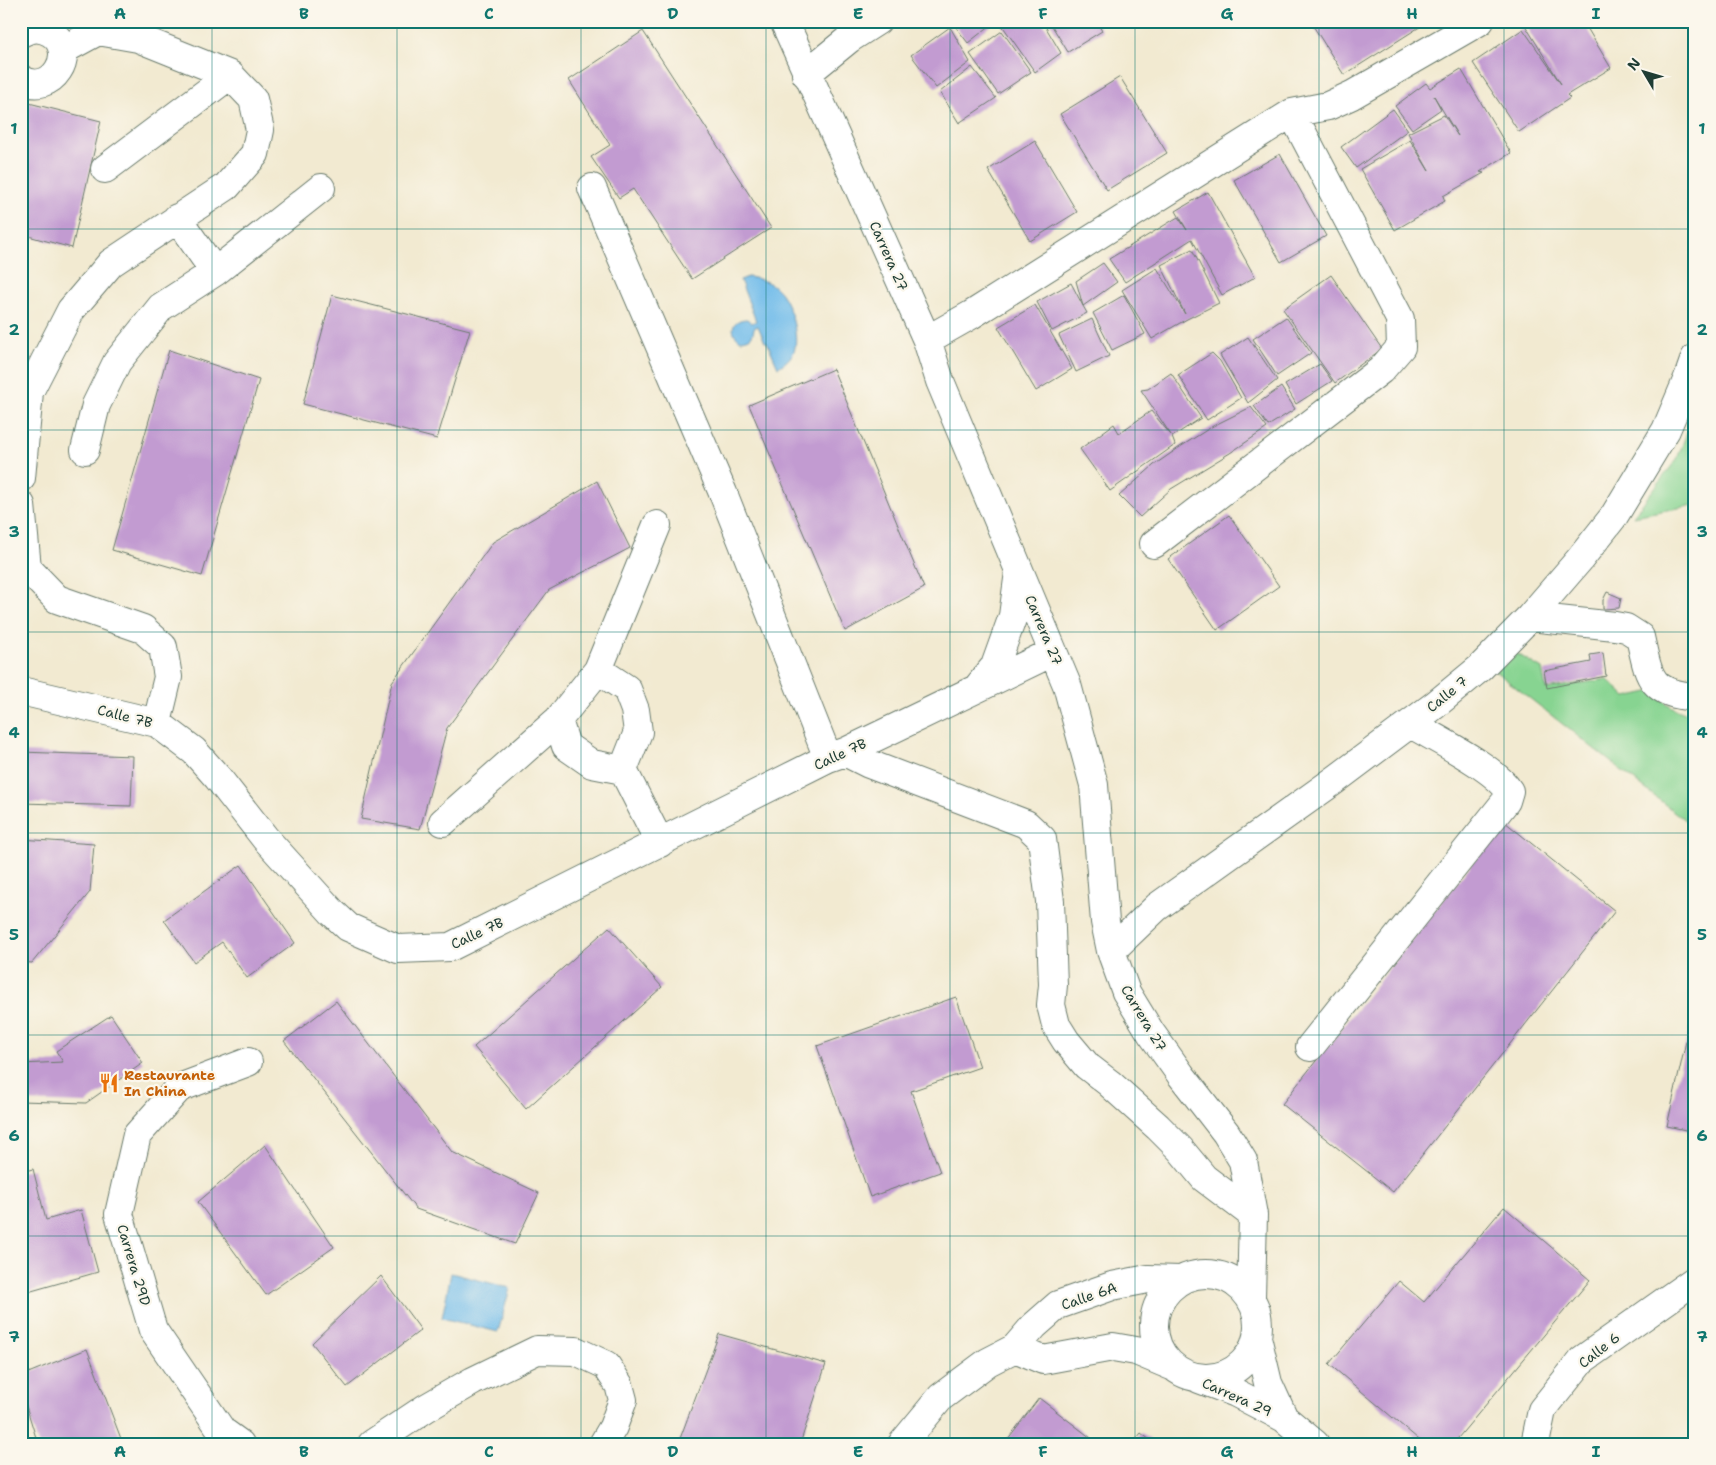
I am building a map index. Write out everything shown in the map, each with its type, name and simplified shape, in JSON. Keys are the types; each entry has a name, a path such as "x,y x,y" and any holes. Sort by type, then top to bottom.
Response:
{"street":[{"name":"Carrera 27","path":"784,21 926,340 940,381 1067,685 1094,786 1105,922 1111,951 1126,992 1180,1075 1226,1133 1243,1161 1254,1215 1250,1298"},
{"path":"806,74 849,39 877,21"},
{"path":"926,340 971,315 1292,113 1328,106 1352,95 1480,21"},
{"path":"21,33 30,28 44,29 56,37 63,50 62,65 54,77 41,84 27,83 21,79"},
{"path":"21,478 29,392 71,310 111,263 227,186 255,154 260,130 253,99 230,75 138,38 98,31 63,50"},
{"path":"105,168 230,75"},
{"path":"1154,544 1381,370 1401,347 1400,319 1292,113"},
{"path":"85,450 96,405 117,362 161,307 214,272 321,188"},
{"path":"592,188 837,755 869,764 1026,824 1042,839 1050,901 1053,985 1051,1005 1056,1025 1066,1041 1087,1066 1158,1127 1180,1149 1204,1178 1254,1215"},
{"path":"177,218 214,272"},
{"name":"Calle 7","path":"1111,951 1157,907 1411,724 1480,668 1530,617 1614,516 1666,430 1695,358"},
{"path":"21,505 27,568 57,599 143,629 163,647 168,677 157,723"},
{"path":"443,822 558,720 598,670 657,525"},
{"name":"Calle 7B","path":"976,688 995,666 1013,616 1019,570"},
{"path":"1530,617 1626,628 1640,637 1649,673 1659,688 1676,695 1695,697"},
{"name":"Calle 7B","path":"21,690 157,723 194,751 218,778 265,838 333,913 348,927 398,949 450,947 837,755 1053,652"},
{"path":"598,670 627,689 635,710 638,732 623,770 660,844"},
{"path":"558,720 566,746 592,764 623,770"},
{"path":"1310,1047 1506,801 1509,791 1504,783 1482,767 1411,724"},
{"name":"Carrera 29D","path":"240,1444 222,1431 153,1330 119,1214 136,1135 179,1088 248,1062"},
{"path":"1224,1276 1252,1242"},
{"path":"1015,1348 1043,1360 1112,1347 1136,1351 1182,1372 1207,1378 1224,1375 1240,1367 1251,1353 1257,1337 1259,1324 1257,1310 1250,1298 1239,1285 1224,1276 1194,1275 1180,1280 1167,1291 1158,1306 1154,1323 1156,1340 1163,1356 1182,1372"},
{"name":"Calle 6A","path":"902,1444 941,1397 988,1362 1015,1348 1034,1326 1058,1305 1112,1286 1148,1279 1180,1280"},
{"name":"Calle 6","path":"1535,1444 1542,1410 1582,1360 1695,1280"},
{"name":"Carrera 29","path":"1257,1337 1268,1383 1284,1418"},
{"path":"372,1444 426,1408 473,1381 537,1350 576,1351 606,1365 619,1385 623,1400 613,1427 603,1444"},
{"name":"Carrera 29","path":"1182,1372 1236,1393 1284,1418 1315,1444"}],"green space":[{"path":"1695,412 1695,505 1633,516 1677,459"},
{"path":"1516,653 1542,669 1546,689 1607,679 1626,697 1653,691 1677,710 1695,714 1695,828 1495,671"}],"water":[{"path":"748,277 774,286 786,301 792,318 796,336 794,351 778,367 758,326 754,328 753,334 750,337 741,340 733,330 738,321 747,319 752,323 756,321 740,280"},
{"path":"451,1273 510,1288 498,1332 442,1318"}],"building":[{"path":"953,21 996,21 968,43"},
{"path":"999,21 1042,21 1061,53 1035,72"},
{"path":"1049,21 1096,21 1102,31 1068,52"},
{"path":"1310,21 1429,21 1344,75"},
{"path":"1532,21 1583,21 1611,68 1567,95 1570,98 1519,132 1473,63 1523,29 1561,84 1525,25"},
{"path":"950,27 970,62 936,88 911,55"},
{"path":"643,31 771,228 692,279 633,189 619,198 591,157 610,145 569,80"},
{"path":"1002,31 1031,72 998,94 970,54"},
{"path":"972,67 996,98 959,123 940,92"},
{"path":"1461,69 1511,153 1480,172 1484,173 1443,196 1445,201 1395,230 1360,169 1410,140 1429,171 1408,133 1444,115 1458,136 1434,96 1441,109 1412,129 1395,106 1426,83 1430,88"},
{"path":"1120,77 1167,153 1107,190 1060,114"},
{"path":"21,101 101,121 72,248 21,234"},
{"path":"1393,109 1408,130 1356,168 1341,147"},
{"path":"1035,141 1077,212 1030,241 988,170"},
{"path":"1280,154 1326,236 1281,262 1234,180"},
{"path":"1208,192 1255,277 1222,295 1192,239 1125,282 1109,259 1178,217 1187,230 1176,211"},
{"path":"1192,249 1219,303 1152,339 1122,290 1157,268 1185,314 1161,265"},
{"path":"1103,263 1117,282 1083,306 1076,281"},
{"path":"1331,275 1382,349 1335,383 1283,309"},
{"path":"1071,283 1087,313 1052,331 1037,302"},
{"path":"332,295 470,330 437,439 303,404"},
{"path":"1124,295 1145,334 1112,350 1093,313"},
{"path":"1035,305 1072,369 1036,391 998,327"},
{"path":"1286,317 1311,353 1277,376 1253,339"},
{"path":"1092,319 1109,356 1076,372 1059,335"},
{"path":"1248,337 1277,380 1248,403 1220,355"},
{"path":"169,350 259,380 202,576 112,550"},
{"path":"1212,353 1220,361 1241,398 1207,420 1178,375"},
{"path":"1320,364 1332,381 1296,404 1285,385"},
{"path":"833,369 924,588 845,631 749,405"},
{"path":"1171,373 1201,418 1172,437 1175,445 1110,491 1080,449 1114,424 1119,433 1151,411 1171,435 1141,390 1148,389"},
{"path":"1281,387 1295,409 1268,426 1254,406"},
{"path":"1251,407 1267,428 1171,489 1140,517 1119,496 1154,465 1180,447 1213,426"},
{"path":"597,481 630,548 549,590 447,728 420,829 361,819 392,682 493,542"},
{"path":"1229,515 1279,586 1217,630 1168,559"},
{"path":"1607,592 1621,598 1619,608 1603,609 1603,600"},
{"path":"1603,653 1606,676 1547,688 1544,671 1591,662 1590,655"},
{"path":"21,752 133,756 131,806 21,803"},
{"path":"1505,822 1615,911 1393,1192 1282,1104"},
{"path":"21,839 94,844 90,892 32,963 21,962"},
{"path":"241,865 295,943 247,978 222,942 194,962 164,920"},
{"path":"609,927 662,987 526,1109 474,1047"},
{"path":"956,997 980,1067 911,1091 940,1172 870,1197 817,1046"},
{"path":"336,1001 452,1152 539,1193 515,1244 416,1209 284,1041"},
{"path":"1695,1006 1695,1132 1667,1126"},
{"path":"111,1015 143,1063 86,1103 21,1101 21,1064 63,1062 56,1051"},
{"path":"265,1145 334,1247 266,1295 198,1202"},
{"path":"33,1169 46,1220 81,1210 98,1272 21,1294 21,1172"},
{"path":"1504,1207 1590,1280 1453,1444 1424,1444 1329,1364 1399,1281 1424,1302"},
{"path":"381,1276 421,1330 347,1387 312,1343"},
{"path":"719,1334 826,1364 800,1444 678,1444"},
{"path":"87,1349 123,1444 38,1444 21,1390 21,1376"},
{"path":"1039,1398 1091,1438 1087,1444 1004,1444"},
{"path":"1141,1433 1155,1444 1132,1444"}],"place":[{"name":"Restaurante In China","path":"109,1083"}]}
